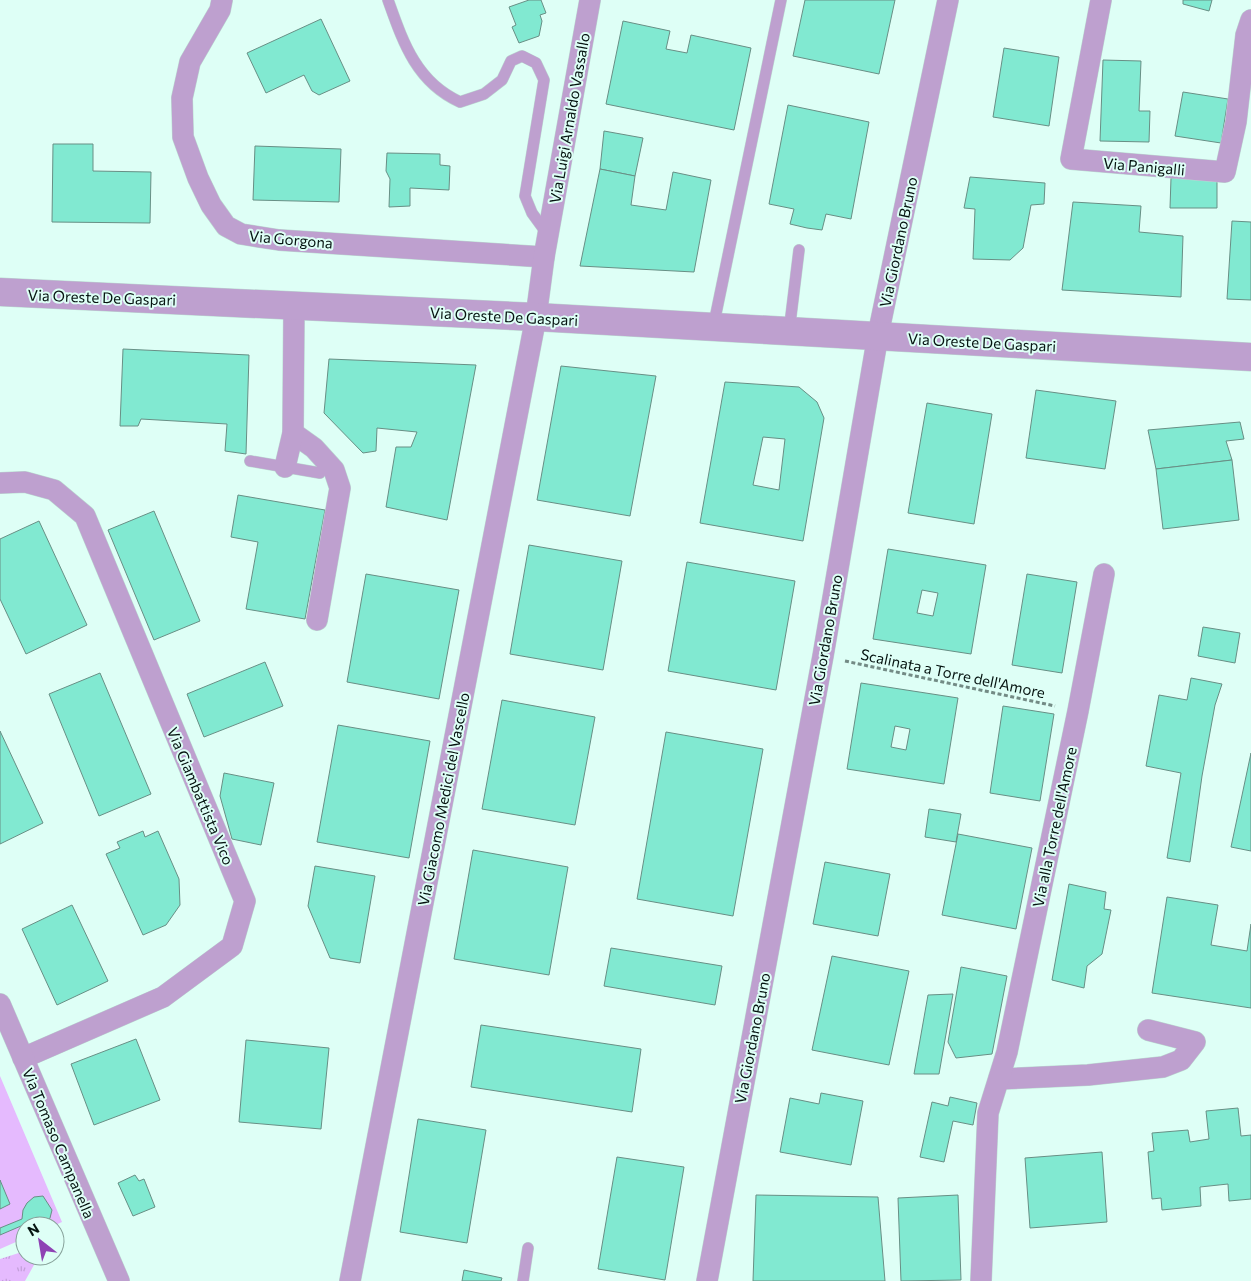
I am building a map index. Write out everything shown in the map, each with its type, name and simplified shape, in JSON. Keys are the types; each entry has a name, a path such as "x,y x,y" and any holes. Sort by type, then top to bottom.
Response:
{"street":[{"name":"Via Gorgona","path":"222,0 220,10 190,62 182,98 182,108 183,137 198,178 211,205 226,226 241,234 279,240 544,257"},
{"name":"Via Luigi Arnaldo Vassallo","path":"536,317 544,257 590,0"},
{"name":"Via Giordano Bruno","path":"707,1281 823,656 878,336 948,0"},
{"name":"Via Panigalli","path":"1102,0 1071,159 1225,172 1236,122 1246,35 1251,20"},
{"name":"Via Oreste De Gaspari","path":"0,292 536,317 1251,357"},
{"path":"285,467 293,433 294,305"},
{"name":"Via Giacomo Medici del Vascello","path":"350,1281 536,317"},
{"path":"293,433 314,448 334,470 340,488 316,620"},
{"name":"Via Giambattista Vico","path":"0,483 25,482 54,490 85,516 245,901 232,946 163,997 23,1058"},
{"name":"Via alla Torre dell'Amore","path":"981,1281 988,1113 1007,1052 1078,711 1104,574"},
{"name":"Via Tomaso Campanella","path":"0,1004 119,1281"},
{"path":"999,1079 1088,1075 1163,1067 1181,1060 1194,1042 1148,1030"}],"lane":[{"name":"Via Luigi Arnaldo Vassallo","path":"388,0 406,48 426,78 445,96 460,102 484,94 502,80 511,61 522,56 536,64 544,80 525,196 532,213 548,235"},
{"path":"713,328 781,0"},
{"path":"789,332 799,250"},
{"path":"250,461 320,473"},
{"path":"523,1281 528,1248"}],"path":[{"name":"Scalinata a Torre dell'Amore","path":"823,656 1078,711"}],"green space":[{"path":"0,1076 59,1216 15,1216 15,1242 0,1249"},
{"path":"15,1254 15,1266 33,1266 25,1281 0,1281 0,1259"}],"building":[{"path":"529,0 541,0 546,13 540,15 542,21 539,36 519,43 512,27 516,25 509,7"},
{"path":"805,0 895,0 879,74 793,56"},
{"path":"1183,0 1212,0 1209,11 1183,4"},
{"path":"321,19 350,81 319,95 312,91 304,75 266,93 247,53"},
{"path":"623,21 670,31 666,49 687,53 691,35 751,48 734,130 606,104"},
{"path":"1004,48 1059,57 1049,126 993,117"},
{"path":"1103,60 1141,61 1139,111 1150,111 1149,142 1100,141"},
{"path":"1183,92 1228,99 1221,143 1175,136"},
{"path":"788,105 869,122 851,219 826,214 822,230 807,228 790,224 794,209 769,204"},
{"path":"604,131 643,138 635,176 600,169"},
{"path":"53,144 93,144 93,171 151,172 150,223 52,222"},
{"path":"255,146 341,149 339,202 253,200"},
{"path":"387,153 440,154 440,165 450,166 449,190 410,188 410,206 389,207 390,179 386,171"},
{"path":"600,169 635,176 631,205 666,210 673,172 711,180 694,272 580,266"},
{"path":"970,177 1045,183 1044,204 1031,205 1023,248 1010,260 973,259 975,209 964,208"},
{"path":"1171,178 1217,179 1217,208 1170,208"},
{"path":"1073,202 1141,206 1139,232 1183,236 1181,297 1062,290"},
{"path":"1232,221 1251,222 1251,300 1227,299"},
{"path":"123,349 249,355 246,454 225,451 227,424 141,419 138,426 120,426"},
{"path":"329,359 476,365 447,520 386,507 396,447 411,447 417,432 377,428 376,451 363,453 324,413"},
{"path":"561,366 656,376 630,516 537,500"},
{"path":"725,382 799,387 817,402 824,418 803,541 700,523","holes":["763,437 785,439 779,490 753,485"]},
{"path":"1036,390 1116,401 1105,469 1026,458"},
{"path":"927,403 992,414 974,524 908,513"},
{"path":"1240,422 1244,439 1226,441 1232,460 1156,469 1148,430"},
{"path":"1232,460 1239,520 1163,529 1156,469"},
{"path":"238,495 325,510 305,619 246,609 258,542 231,537"},
{"path":"154,511 200,621 154,640 108,530"},
{"path":"39,521 87,625 26,654 0,599 0,539"},
{"path":"529,545 622,561 603,670 510,654"},
{"path":"888,549 986,565 971,654 873,639","holes":["922,590 938,593 933,616 917,613"]},
{"path":"687,562 795,581 776,690 668,671"},
{"path":"366,574 459,590 439,699 347,682"},
{"path":"1027,574 1077,582 1062,673 1012,665"},
{"path":"1203,627 1240,633 1235,663 1198,656"},
{"path":"265,662 283,706 204,737 187,694"},
{"path":"100,673 151,794 99,816 49,694"},
{"path":"1191,678 1222,684 1215,705 1202,776 1190,862 1167,858 1181,773 1146,766 1159,695 1187,700"},
{"path":"861,683 958,698 944,784 847,769","holes":["895,726 910,729 906,750 891,747"]},
{"path":"502,700 595,717 575,825 482,809"},
{"path":"1003,706 1054,714 1040,801 990,793"},
{"path":"338,725 430,741 409,858 317,842"},
{"path":"0,731 43,823 0,844"},
{"path":"666,732 763,749 733,916 637,899"},
{"path":"1251,753 1251,851 1231,847"},
{"path":"224,773 274,783 261,845 232,839 220,796"},
{"path":"929,809 961,814 956,842 925,837"},
{"path":"143,831 145,837 158,831 179,879 180,905 166,925 143,935 106,854 120,848 117,842"},
{"path":"958,834 1032,848 1016,929 942,915"},
{"path":"473,850 568,867 549,975 454,959"},
{"path":"825,862 890,874 878,936 813,924"},
{"path":"315,866 375,876 360,963 330,958 308,906"},
{"path":"1069,884 1106,892 1104,909 1111,910 1102,954 1087,966 1084,988 1052,980"},
{"path":"1167,897 1218,905 1211,945 1247,951 1251,924 1251,1008 1152,993"},
{"path":"72,905 108,981 57,1005 22,929"},
{"path":"611,948 722,966 715,1005 604,986"},
{"path":"832,956 909,971 889,1065 812,1050"},
{"path":"961,967 1007,976 992,1054 956,1058 948,1042"},
{"path":"953,994 939,1074 914,1074 928,995"},
{"path":"481,1025 641,1049 632,1112 471,1087"},
{"path":"136,1039 160,1100 94,1125 71,1064"},
{"path":"246,1040 329,1048 321,1129 239,1122"},
{"path":"821,1093 863,1101 851,1165 780,1152 790,1098 819,1104"},
{"path":"950,1097 977,1103 973,1125 953,1121 944,1162 920,1157 932,1102 948,1106"},
{"path":"1238,1108 1241,1136 1251,1135 1251,1199 1229,1201 1228,1184 1200,1187 1201,1206 1162,1210 1161,1198 1152,1199 1148,1152 1154,1151 1152,1133 1188,1130 1190,1142 1209,1139 1206,1111"},
{"path":"418,1119 486,1130 467,1243 400,1232"},
{"path":"1102,1152 1107,1222 1030,1228 1025,1158"},
{"path":"617,1157 684,1167 665,1280 598,1269"},
{"path":"135,1175 139,1181 144,1179 155,1207 133,1216 118,1183"},
{"path":"0,1180 10,1204 0,1209"},
{"path":"756,1195 878,1197 885,1281 753,1281"},
{"path":"958,1195 961,1280 901,1281 898,1198"},
{"path":"43,1196 52,1210 50,1216 22,1216 27,1203 34,1197"},
{"path":"15,1222 15,1229 0,1235 0,1228"},
{"path":"464,1270 502,1278 501,1281 462,1281"}]}
